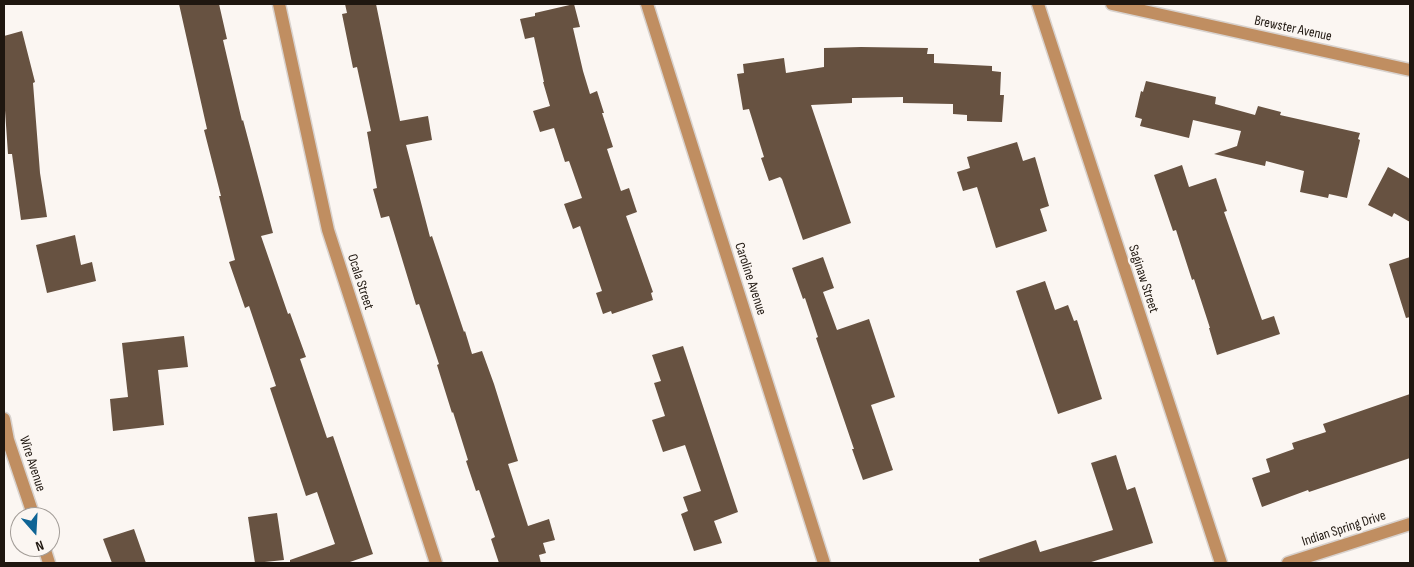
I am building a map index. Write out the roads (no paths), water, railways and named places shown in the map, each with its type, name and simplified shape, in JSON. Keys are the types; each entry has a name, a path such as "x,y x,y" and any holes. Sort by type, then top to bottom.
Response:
{"street":[{"name":"Ocala Street","path":"279,4 328,230 436,563"},
{"name":"Caroline Avenue","path":"647,4 824,563"},
{"name":"Saginaw Street","path":"1038,4 1221,563"},
{"name":"Brewster Avenue","path":"1112,4 1410,70"},
{"name":"Wire Avenue","path":"4,419 8,440 31,507"},
{"name":"Indian Spring Drive","path":"1288,563 1410,524"}]}
